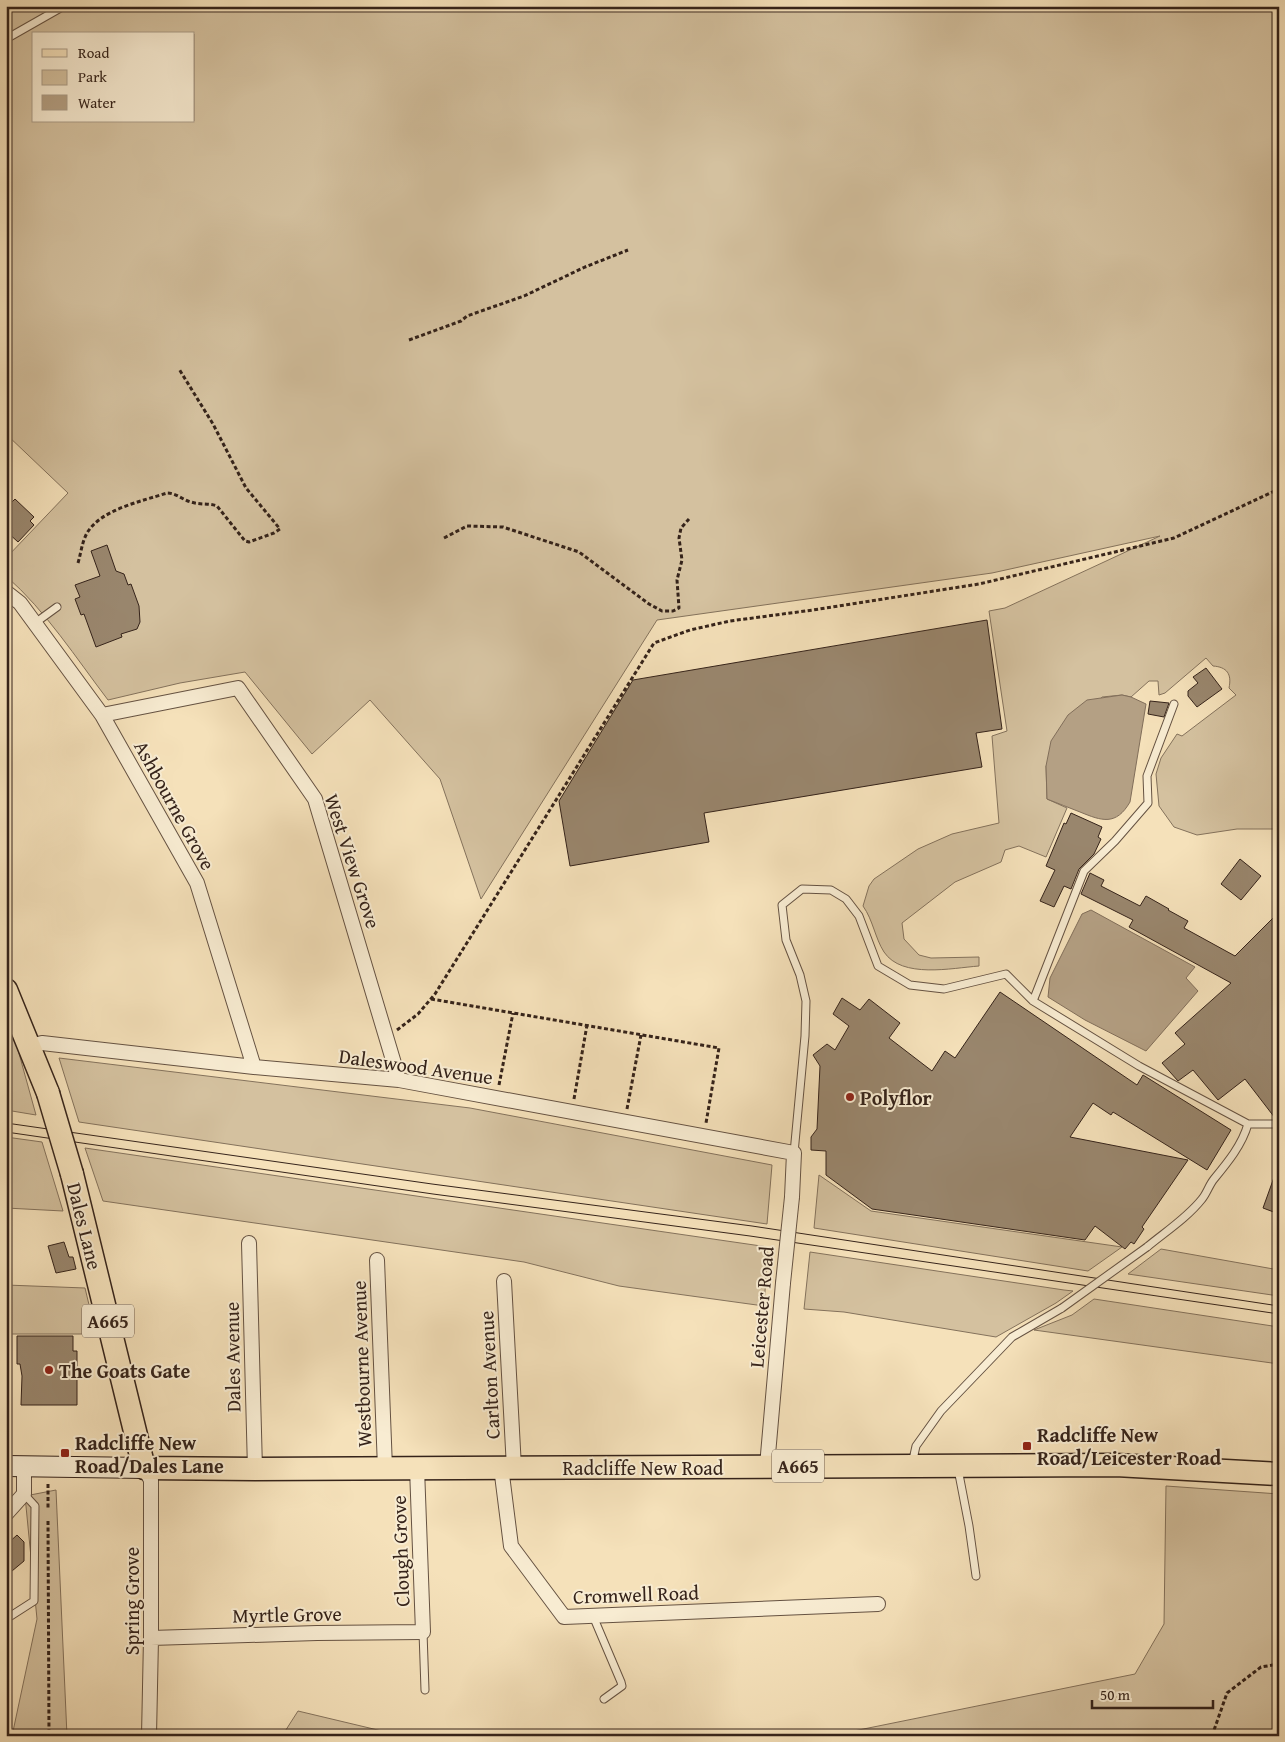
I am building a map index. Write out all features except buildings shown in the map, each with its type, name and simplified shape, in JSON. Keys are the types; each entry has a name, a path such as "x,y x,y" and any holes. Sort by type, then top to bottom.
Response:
{"main road":[{"name":"Dales Lane","path":"6,990 48,1093 72,1174 144,1468"},
{"name":"Radcliffe New Road","path":"15,1466 255,1469 1116,1465 1279,1474"}],"street":[{"name":"Ashbourne Grove","path":"6,592 20,603 102,715 197,883 254,1067"},
{"name":"West View Grove","path":"102,715 238,688 315,799 400,1080"},
{"name":"Daleswood Avenue","path":"30,1046 42,1044 254,1067 400,1080 794,1153"},
{"name":"Leicester Road","path":"767,1466 792,1197 794,1153"},
{"name":"Dales Avenue","path":"249,1244 255,1469"},
{"name":"Westbourne Avenue","path":"377,1260 385,1468"},
{"name":"Carlton Avenue","path":"504,1280 507,1468"},
{"path":"6,1514 24,1494 15,1466"},
{"name":"Spring Grove","path":"144,1468 151,1480 152,1638 149,1736"},
{"name":"Clough Grove","path":"417,1468 423,1632"},
{"name":"Cromwell Road","path":"507,1468 511,1546 564,1617 878,1604"},
{"name":"Myrtle Grove","path":"152,1638 423,1632"}],"lane":[{"path":"6,39 64,6"},
{"path":"35,623 57,607"},
{"path":"1033,1001 1084,871 1115,841 1148,803 1147,776 1174,704"},
{"path":"794,1153 805,1036 806,1001 800,975 786,940 782,906 802,889 831,890 846,899 859,916 878,966 910,985 944,989 1006,974 1033,1001 1139,1066 1248,1124 1275,1124 1279,1121"},
{"path":"911,1466 916,1446 941,1411 1012,1337 1062,1308 1147,1247 1185,1216 1203,1198 1209,1186 1229,1161 1241,1141 1248,1124"},
{"path":"957,1466 969,1526 976,1576"},
{"path":"6,1619 34,1601 34,1506 24,1494"},
{"path":"592,1616 622,1686 604,1699"},
{"path":"423,1632 425,1690"}],"path":[{"path":"409,340 461,321 467,316 524,296 585,267 628,250"},
{"path":"78,563 84,539 95,523 118,509 167,493 194,503 217,506 245,541 249,542 280,529 246,488 213,424 179,369"},
{"path":"387,1038 418,1014 431,999 654,642 690,630 730,621 979,584 1174,538 1279,489"},
{"path":"444,538 468,526 503,527 579,552 649,604 662,611 673,611 679,608 677,580 682,560 679,548 680,533 681,528 689,519"},
{"path":"431,999 719,1048 704,1136"},
{"path":"497,1098 513,1012"},
{"path":"572,1112 587,1025"},
{"path":"625,1122 641,1034"},
{"path":"48,1466 49,1736"},
{"path":"1212,1736 1228,1693 1261,1667 1279,1664"}],"green space":[{"path":"6,6 1279,6 1279,829 1237,829 1197,835 1174,827 1159,806 1156,774 1161,758 1177,734 1182,736 1236,695 1229,688 1230,679 1225,670 1213,666 1206,658 1165,693 1159,695 1158,681 1149,681 1131,697 1122,695 1102,697 1046,766 1047,799 1067,808 1046,857 1019,846 1005,850 1001,862 955,882 902,923 904,939 919,955 931,958 979,957 979,966 928,970 903,966 892,960 881,947 863,906 869,886 874,879 918,849 952,834 999,823 992,736 1007,731 989,611 1005,608 1160,536 992,573 657,620 481,899 440,779 370,700 312,754 245,672 180,683 108,700 34,604 6,576 6,558 68,493 6,434"},
{"path":"6,1039 15,1039 36,1115 6,1110"},
{"path":"59,1058 470,1108 772,1165 767,1224 79,1122"},
{"path":"6,1137 42,1142 63,1211 6,1208"},
{"path":"85,1148 768,1247 764,1306 619,1286 524,1262 103,1201"},
{"path":"819,1175 871,1211 1122,1247 1088,1271 814,1228"},
{"path":"1161,1249 1279,1270 1279,1296 1128,1274"},
{"path":"810,1252 1073,1291 1056,1303 996,1337 844,1312 804,1309"},
{"path":"6,1285 85,1288 96,1334 6,1334"},
{"path":"1094,1299 1279,1327 1279,1364 1034,1330 1072,1315"},
{"path":"1166,1486 1279,1494 1279,1736 829,1736 1135,1674 1164,1624"},
{"path":"56,1490 67,1736 12,1736 37,1619 25,1496"},
{"path":"298,1711 403,1736 282,1736"}],"water":[{"path":"1122,695 1146,704 1130,802 1125,810 1114,818 1102,819 1047,799 1046,766 1051,741 1068,715 1087,700"},
{"path":"1091,910 1195,967 1186,978 1198,991 1146,1051 1085,1020 1048,997 1050,978 1082,914"}],"tram line":[{"path":"6,1123 432,1184 752,1226 1279,1306"},
{"path":"6,1132 433,1194 750,1236 1279,1314"}],"place":[{"name":"Polyflor","path":"850,1097"},
{"name":"The Goats Gate","path":"49,1370"},
{"name":"Radcliffe New Road/Leicester Road","path":"1027,1446"},
{"name":"Radcliffe New Road/Dales Lane","path":"65,1453"}]}
